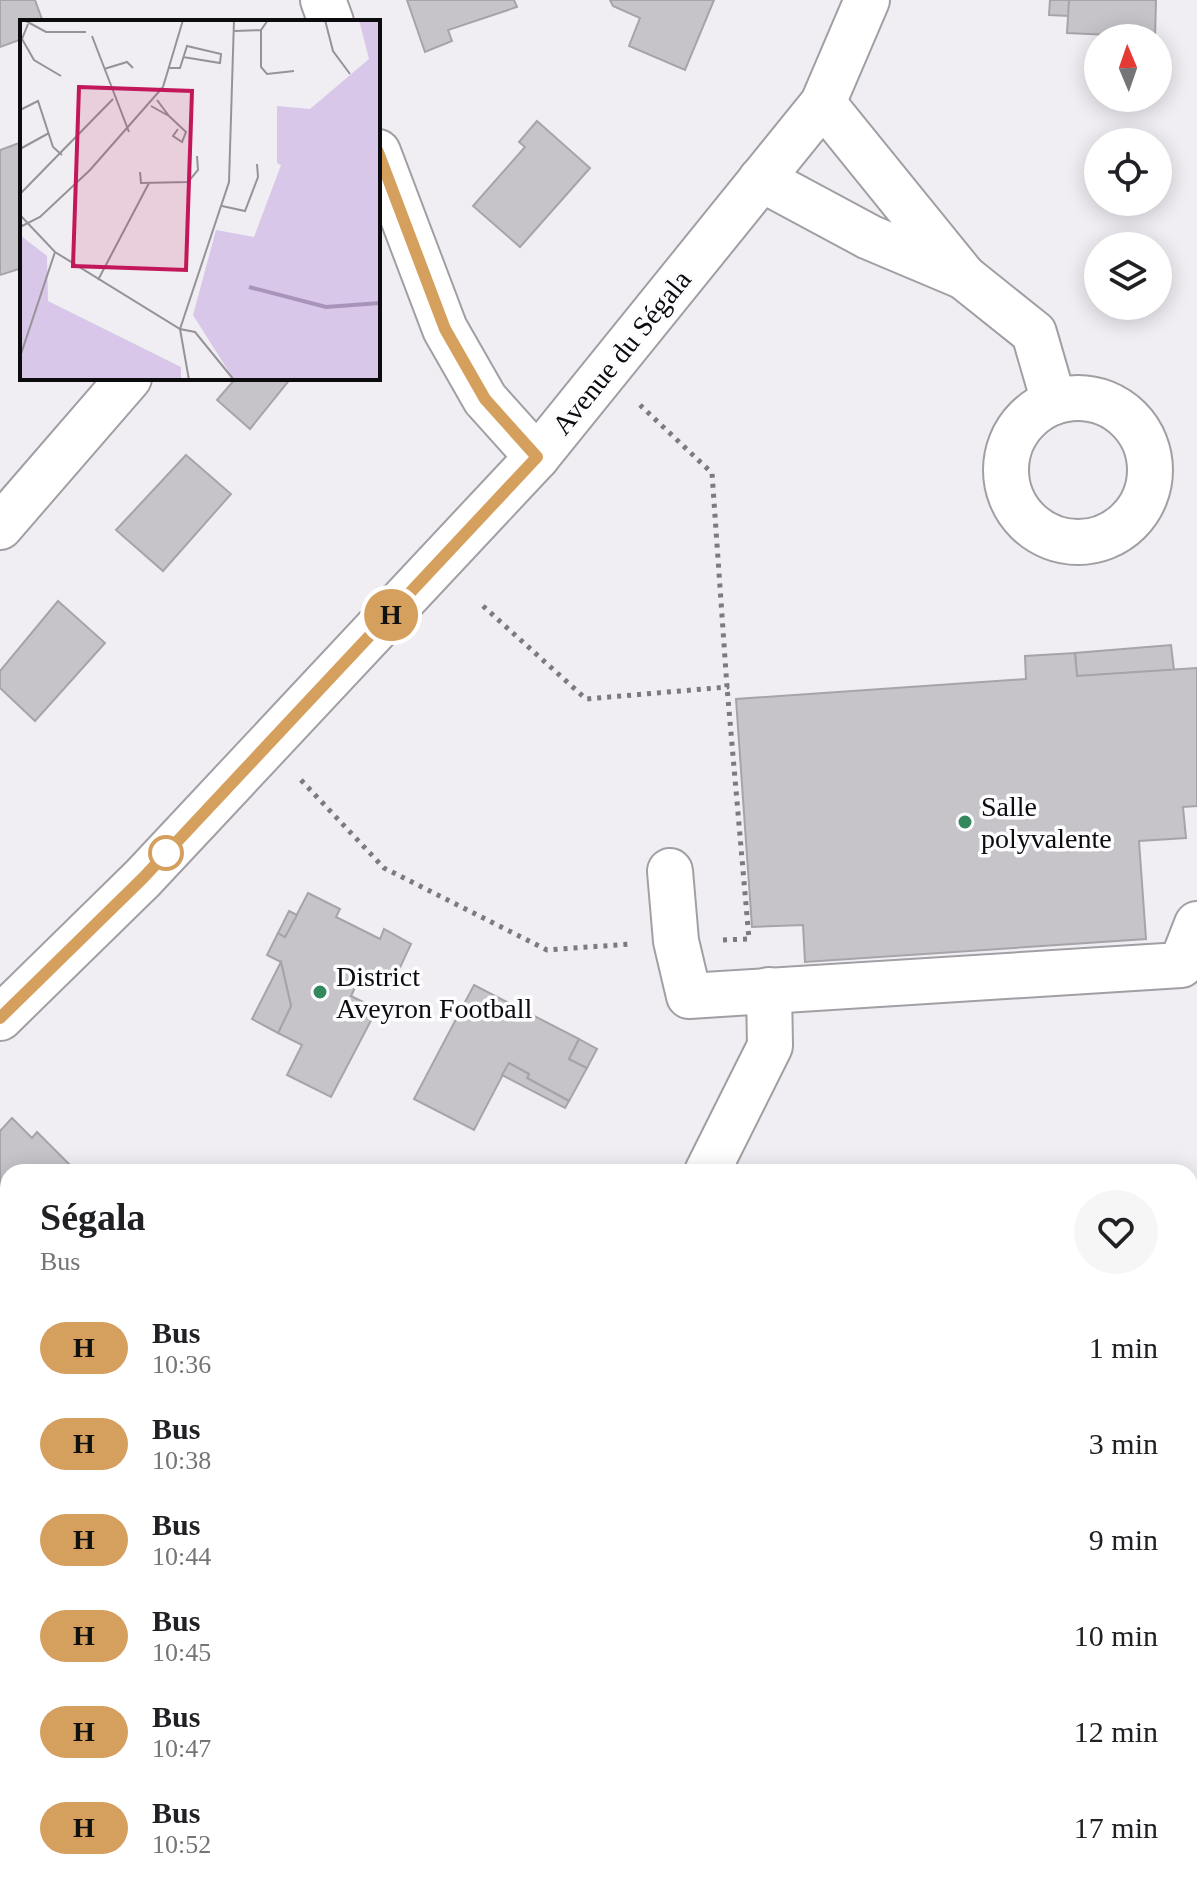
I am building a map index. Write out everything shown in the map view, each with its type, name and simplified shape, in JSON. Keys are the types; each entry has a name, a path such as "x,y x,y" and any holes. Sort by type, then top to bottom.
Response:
{"street":[{"path":"323,0 330,20"},
{"name":"Avenue du Ségala","path":"0,1018 154,866 537,457 823,103 867,0"},
{"path":"823,103 964,277 1034,333 1054,402"},
{"path":"380,157 445,329 485,399 537,457"},
{"path":"761,179 869,237 964,277"},
{"path":"0,527 127,380"},
{"path":"670,871 676,941 689,996 1181,965 1197,924"},
{"path":"711,1164 770,1046 769,990"}],"path":[{"path":"298,777 384,868 547,950 749,939 712,473 633,399"},
{"path":"483,606 586,699 727,687"}],"building":[{"path":"0,0 35,0 42,20 20,20 20,40 0,47"},
{"path":"407,0 514,0 517,7 448,30 452,41 425,52"},
{"path":"610,0 714,0 685,70 629,46 640,18 613,6"},
{"path":"1050,0 1069,0 1069,16 1049,15"},
{"path":"1069,0 1156,0 1155,24 1084,24 1084,34 1067,33"},
{"path":"537,121 590,168 520,247 473,206 525,147 519,142"},
{"path":"20,143 20,269 0,275 0,150"},
{"path":"234,380 289,380 250,429 217,400"},
{"path":"186,455 231,494 163,571 116,530"},
{"path":"58,601 105,643 35,721 0,688 0,671"},
{"path":"1171,645 1174,670 1077,676 1075,653"},
{"name":"Salle polyvalente","path":"1075,653 1077,676 1197,668 1197,806 1183,807 1186,838 1139,841 1146,939 805,962 803,925 752,927 736,699 1026,679 1025,656"},
{"name":"District Aveyron Football","path":"308,893 340,909 336,917 380,939 384,929 411,944 390,989 361,975 351,996 377,1009 331,1097 287,1075 302,1045 278,1033 291,1006 281,962 267,955 278,933 285,937"},
{"path":"289,911 297,915 285,937 278,933"},
{"path":"281,962 291,1006 278,1033 252,1019"},
{"path":"474,985 579,1039 569,1059 587,1068 569,1101 527,1078 529,1074 509,1063 474,1130 414,1099"},
{"path":"579,1039 597,1049 587,1068 569,1059"},
{"path":"509,1063 529,1074 527,1078 569,1101 565,1108 502,1075"},
{"path":"12,1118 32,1138 37,1132 69,1164 0,1164 0,1131"}],"bus line":[{"name":"H","path":"0,1018 143,878 537,457 485,399 445,329 380,157"}],"place":[{"name":"Salle polyvalente","path":"965,822"},
{"name":"District Aveyron Football","path":"320,992"}]}
